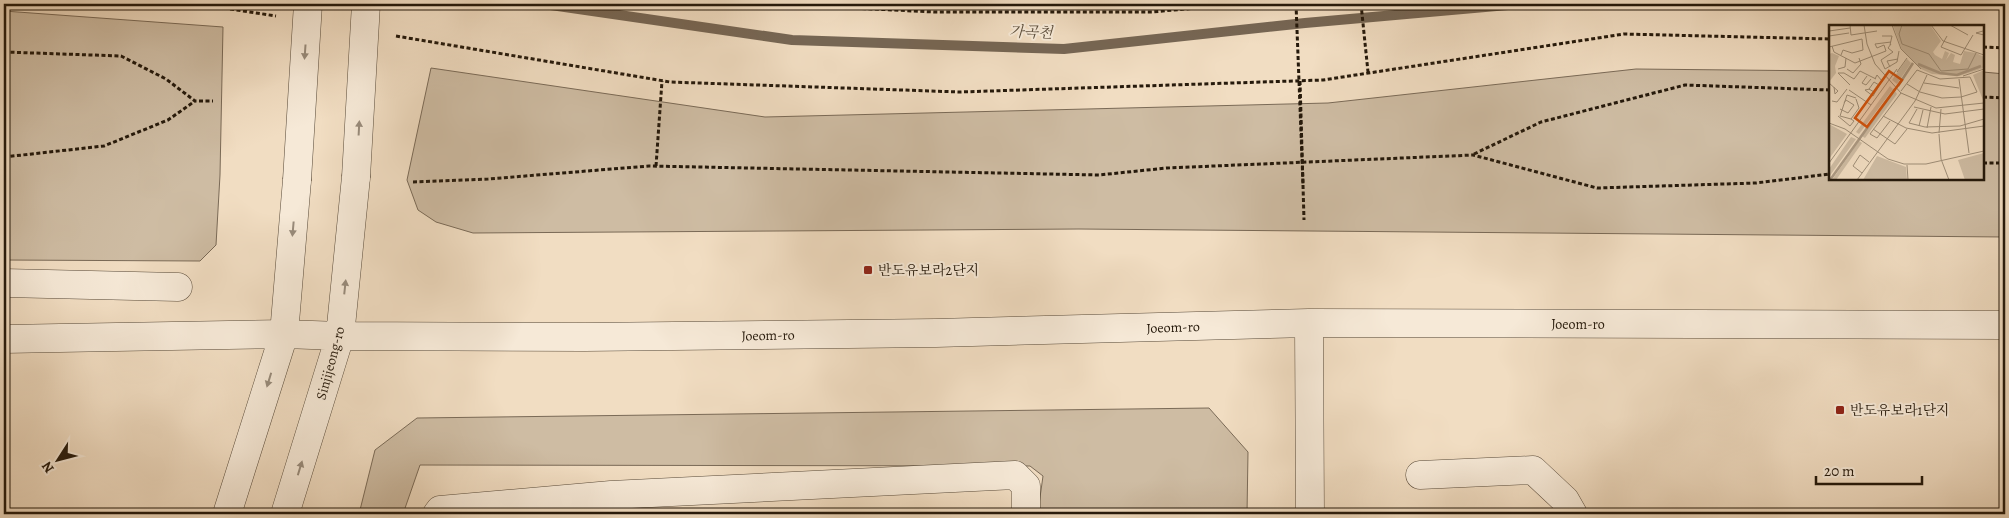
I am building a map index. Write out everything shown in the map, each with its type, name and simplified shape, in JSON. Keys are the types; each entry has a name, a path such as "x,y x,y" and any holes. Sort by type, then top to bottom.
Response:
{"street":[{"path":"227,514 284,334 297,180 308,4"},
{"name":"Sinjijeong-ro","path":"285,514 340,336 356,177 366,4"},
{"path":"4,283 178,287"},
{"path":"1309,323 1310,514"},
{"name":"Joeom-ro","path":"4,339 284,334 584,337 927,334 1309,323 2005,325"},
{"path":"1420,475 1533,470 1565,500 1573,514"},
{"path":"437,514 440,510 611,496 1015,475 1026,486 1026,514"}],"path":[{"path":"771,4 934,12 1152,12 1241,4"},
{"path":"1296,4 1304,220"},
{"path":"1361,4 1368,72"},
{"path":"446,45 662,81 960,92 1322,80 1624,34 1829,39"},
{"path":"1984,47 2005,48"},
{"path":"4,52 121,56 166,78 195,101"},
{"path":"656,166 662,81"},
{"path":"1300,81 1302,184"},
{"path":"1473,154 1541,122 1685,85 1829,90"},
{"path":"1984,97 2005,98"},
{"path":"4,157 104,146 168,120 195,101 213,101"},
{"path":"413,182 488,180 656,166 1099,175 1166,168 1473,154 1597,188 1756,183 1829,174"},
{"path":"1984,163 2005,163"}],"shaded area":[{"path":"4,11 223,27 220,175 216,245 200,261 4,260"},
{"path":"431,68 765,117 1328,103 1636,69 1829,71 1829,180 1984,180 1984,72 2005,74 2005,237 1079,229 473,233 436,222 418,210 407,180"},
{"path":"1209,408 1248,452 1247,514 1040,514 1038,512 1043,476 1030,466 420,465 403,514 359,514 375,450 417,418"}],"waterway":[{"name":"가곡천","path":"544,4 792,40 1064,49 1305,23 1519,4"}],"place":[{"name":"반도유보라2단지","path":"868,270"},
{"name":"반도유보라1단지","path":"1840,410"}]}
